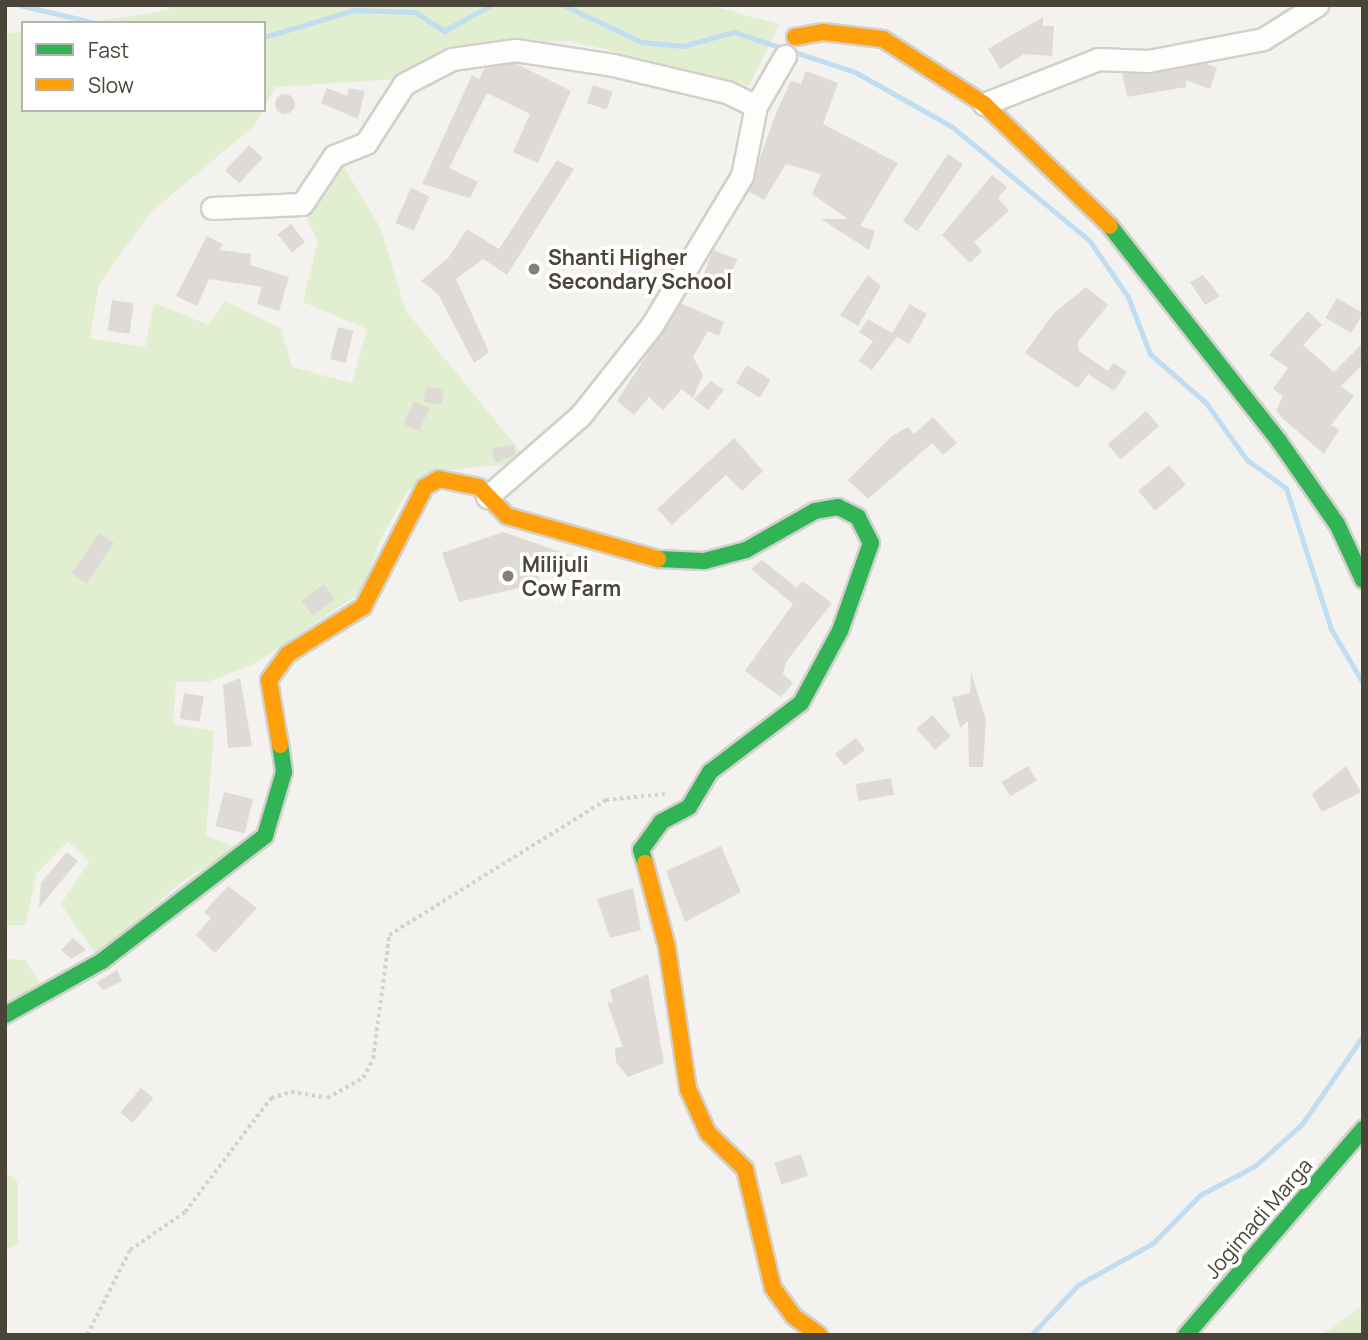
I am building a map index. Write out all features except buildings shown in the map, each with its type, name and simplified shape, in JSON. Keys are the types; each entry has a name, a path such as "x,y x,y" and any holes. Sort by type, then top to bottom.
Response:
{"street":[{"path":"984,104 1098,59 1148,61 1263,38 1317,5"},
{"path":"487,497 580,416 652,325 742,176 756,106 790,46 823,32 883,38 984,104 1098,210 1279,441 1337,524 1363,580"},
{"path":"212,208 302,204 334,156 366,144 404,84 483,52 515,50 613,65 727,92 756,106"},
{"path":"5,1015 102,961 265,836 284,772 269,680 288,654 363,607 425,487 439,479 460,479 487,497 507,516 662,560 704,561 746,550 815,511 838,507 858,517 871,543 863,573 801,703 710,772 689,807 661,822 641,850 667,947 688,1089 708,1133 745,1169 773,1288 793,1316 819,1335"},
{"name":"Jogimadi Marga","path":"1186,1335 1363,1129"}],"path":[{"path":"86,1335 130,1250 185,1212 271,1098 291,1092 327,1098 363,1078 373,1059 389,935 606,800 623,801 652,790 674,793 689,807"}],"green space":[{"path":"165,5 709,5 779,24 749,86 571,41 454,46 396,79 275,87 266,104 266,21 97,21 170,10"},
{"path":"21,32 21,112 262,112 255,125 150,213 99,284 90,338 145,347 154,303 209,325 224,301 281,328 292,367 352,383 367,329 303,302 318,242 298,199 342,164 380,227 406,311 523,455 516,463 430,472 407,492 381,538 362,592 252,665 208,682 176,682 173,724 214,731 206,836 237,848 184,880 96,955 61,904 89,862 68,841 37,873 25,925 5,925 5,34"},
{"path":"5,959 26,960 41,986 5,1008"},
{"path":"5,1171 18,1183 18,1245 5,1250"},
{"path":"1363,1305 1363,1335 1322,1335"}],"waterway":[{"path":"19,5 87,21"},
{"path":"266,36 354,10 415,12 444,31 491,5"},
{"path":"563,5 642,42 683,46 734,32 855,72 951,126 1089,240 1128,297 1150,354 1206,403 1247,460 1286,488 1331,629 1363,683"},
{"path":"1031,1335 1078,1285 1153,1243 1200,1195 1255,1166 1302,1124 1363,1036"}],"traffic: fast":[{"path":"1110,226 1279,441 1337,524 1363,580"},
{"path":"645,863 641,850 661,822 689,807 710,772 801,703 840,631 871,543 858,517 838,507 815,511 746,550 704,561 658,559"},
{"path":"5,1015 102,961 265,836 284,772 280,745"},
{"path":"1186,1335 1363,1129"}],"traffic: slow":[{"path":"795,37 823,32 883,39 984,104 1110,226"},
{"path":"280,745 269,680 288,654 363,607 425,487 439,479 479,487 507,516 658,559"},
{"path":"645,863 667,947 688,1089 708,1133 745,1169 773,1288 793,1316 819,1335"}],"place":[{"name":"Shanti Higher Secondary School","path":"534,269"},
{"name":"Milijuli Cow Farm","path":"508,576"}]}
